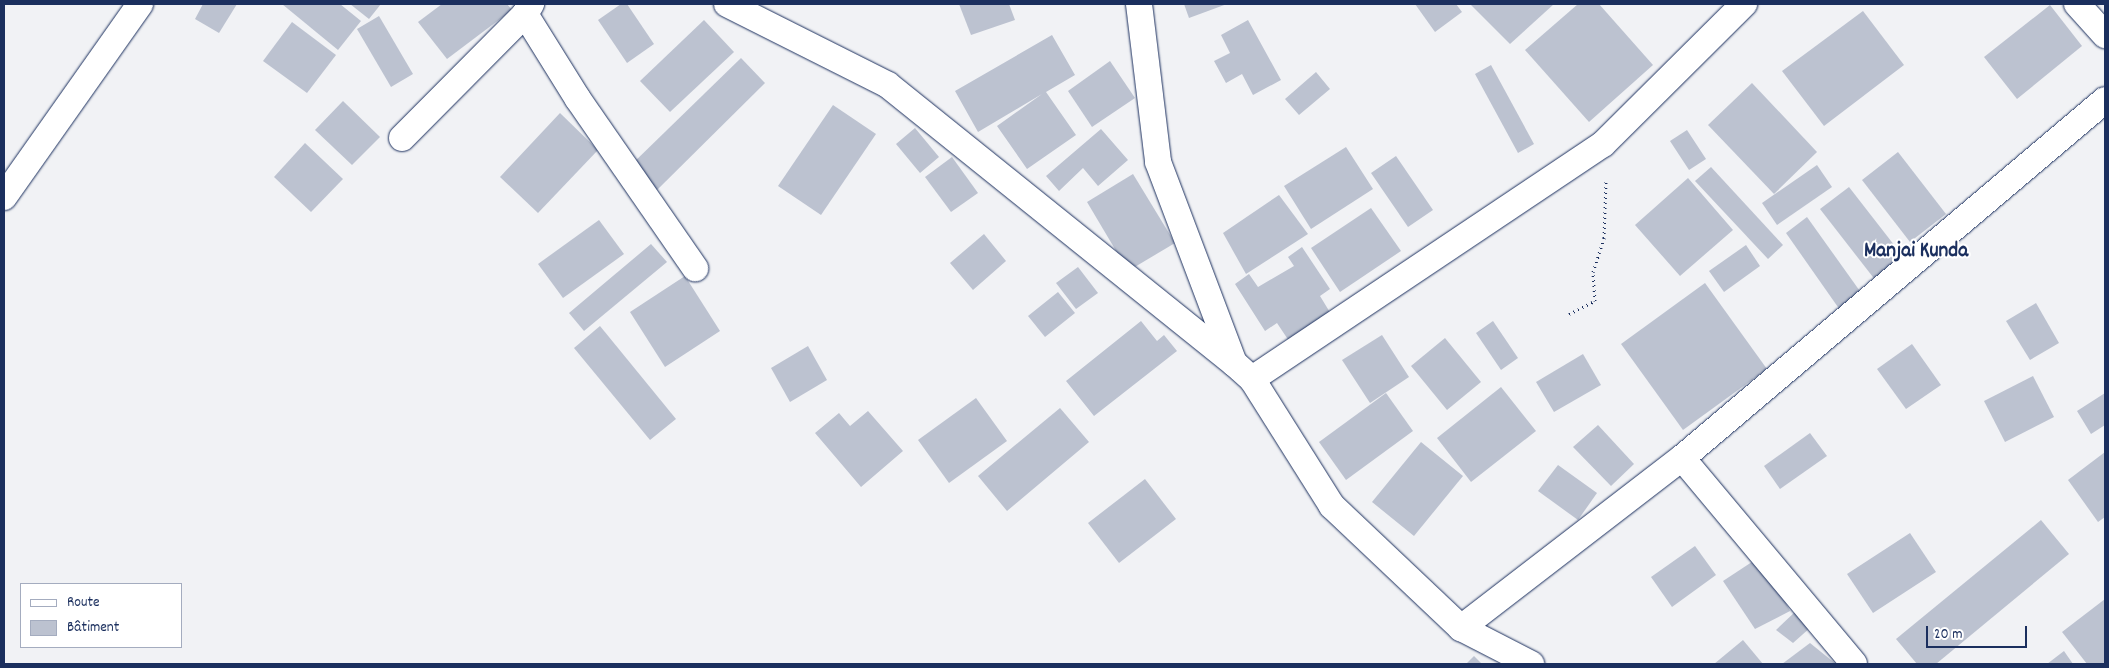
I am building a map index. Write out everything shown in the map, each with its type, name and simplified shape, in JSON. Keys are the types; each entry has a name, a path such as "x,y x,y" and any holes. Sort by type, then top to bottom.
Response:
{"street":[{"path":"4,197 140,4"},
{"path":"727,4 888,85 1243,371"},
{"path":"1138,4 1158,162 1243,371 1332,506 1461,628 1531,664"},
{"path":"1243,371 1603,144 1744,4"},
{"path":"2077,4 2105,35"},
{"path":"402,138 528,9 578,99 695,268"},
{"path":"1461,628 1682,458 2105,100"},
{"path":"1682,458 1854,664"}],"path":[{"path":"1568,314 1595,301 1593,272 1604,229 1606,185 1603,144"}],"building":[{"path":"203,4 237,4 219,33 195,19"},
{"path":"282,4 340,4 361,21 338,50"},
{"path":"350,4 381,4 369,19"},
{"path":"442,4 507,4 512,10 447,59 418,22"},
{"path":"621,4 627,4 654,44 627,63 598,20"},
{"path":"959,4 1009,4 1015,20 971,35"},
{"path":"1184,4 1227,4 1189,18"},
{"path":"1415,4 1456,4 1462,12 1435,32"},
{"path":"1470,4 1554,4 1510,44"},
{"path":"1578,4 1599,4 1653,65 1589,122 1525,50"},
{"path":"2050,5 2082,46 2017,99 1984,57"},
{"path":"1863,11 1904,65 1824,126 1782,71"},
{"path":"379,16 413,74 391,87 357,29"},
{"path":"704,20 734,52 670,112 640,81"},
{"path":"1248,20 1281,80 1253,95 1242,74 1226,83 1214,61 1230,53 1221,35"},
{"path":"292,22 336,55 307,93 263,61"},
{"path":"1052,35 1075,75 1046,92 1076,135 1027,169 997,126 1042,94 978,132 955,91"},
{"path":"741,58 765,83 656,191 630,166"},
{"path":"1110,61 1135,98 1092,127 1068,91"},
{"path":"1491,65 1534,144 1518,153 1475,74"},
{"path":"1316,72 1330,89 1299,115 1285,99"},
{"path":"1752,83 1817,152 1774,194 1708,125"},
{"path":"343,101 380,137 352,165 315,130"},
{"path":"833,105 876,134 821,215 778,186"},
{"path":"560,113 598,150 538,213 500,177"},
{"path":"915,128 939,157 920,173 896,144"},
{"path":"1101,129 1128,160 1098,186 1083,168 1059,191 1046,176"},
{"path":"1687,130 1706,159 1689,170 1670,141"},
{"path":"305,143 343,179 311,212 274,177"},
{"path":"1346,147 1373,189 1311,229 1284,186"},
{"path":"1898,152 1946,214 1910,242 1862,180"},
{"path":"1396,156 1433,210 1408,227 1371,173"},
{"path":"952,157 978,193 951,212 925,177"},
{"path":"1817,165 1832,187 1777,225 1762,203"},
{"path":"1711,167 1783,245 1768,259 1695,181"},
{"path":"1133,174 1175,243 1128,271 1087,202"},
{"path":"1688,178 1733,230 1680,276 1635,225"},
{"path":"1849,187 1905,259 1876,281 1820,209"},
{"path":"1279,195 1308,234 1246,274 1223,233"},
{"path":"1371,208 1401,251 1340,292 1311,248"},
{"path":"1807,217 1862,294 1840,310 1786,233"},
{"path":"599,220 624,254 563,298 538,264"},
{"path":"984,234 1006,261 973,290 950,263"},
{"path":"651,244 667,262 584,331 569,313"},
{"path":"1746,245 1760,266 1724,292 1709,271"},
{"path":"1302,247 1330,289 1320,296 1331,314 1289,341 1277,323 1265,331 1235,284 1249,274 1258,287 1294,266 1288,257"},
{"path":"1078,267 1098,293 1076,309 1056,283"},
{"path":"685,276 720,331 665,367 630,312"},
{"path":"1705,283 1767,369 1683,430 1621,344"},
{"path":"1058,292 1075,313 1045,337 1028,316"},
{"path":"2036,303 2059,343 2030,360 2006,321"},
{"path":"1141,321 1157,341 1164,335 1177,351 1094,416 1066,381"},
{"path":"1493,321 1518,358 1501,370 1476,333"},
{"path":"600,326 676,419 650,440 574,348"},
{"path":"1382,335 1409,377 1370,403 1342,360"},
{"path":"1445,338 1481,382 1447,410 1411,366"},
{"path":"1912,344 1941,385 1906,409 1877,369"},
{"path":"808,346 827,380 790,402 771,368"},
{"path":"1583,354 1601,385 1554,412 1536,382"},
{"path":"2033,376 2054,417 2005,442 1984,401"},
{"path":"1501,387 1536,431 1471,482 1437,438"},
{"path":"1386,393 1413,431 1346,480 1319,442"},
{"path":"2105,393 2105,425 2091,434 2077,411"},
{"path":"976,398 1007,441 949,483 918,440"},
{"path":"1060,408 1089,442 1007,511 978,476"},
{"path":"868,411 903,451 861,487 815,433 839,413 850,426"},
{"path":"1598,425 1634,464 1611,486 1573,447"},
{"path":"1810,433 1827,456 1780,489 1764,466"},
{"path":"1421,442 1463,476 1414,536 1372,502"},
{"path":"2105,452 2105,517 2098,522 2068,480"},
{"path":"1558,465 1597,493 1578,520 1538,491"},
{"path":"1145,479 1176,519 1119,563 1088,523"},
{"path":"2041,520 2069,554 1936,664 1917,664 1896,639"},
{"path":"1910,533 1936,572 1873,613 1847,574"},
{"path":"1695,546 1716,575 1672,607 1651,577"},
{"path":"1761,556 1790,611 1755,629 1723,581"},
{"path":"2105,599 2105,664 2087,664 2062,632"},
{"path":"1797,610 1811,627 1793,643 1776,630"},
{"path":"1743,640 1763,664 1714,664"},
{"path":"1810,643 1836,664 1782,664"},
{"path":"2064,651 2073,664 2047,664"},
{"path":"1474,656 1482,664 1466,664"}],"district":[{"name":"Manjai Kunda","path":"1916,252"}]}
